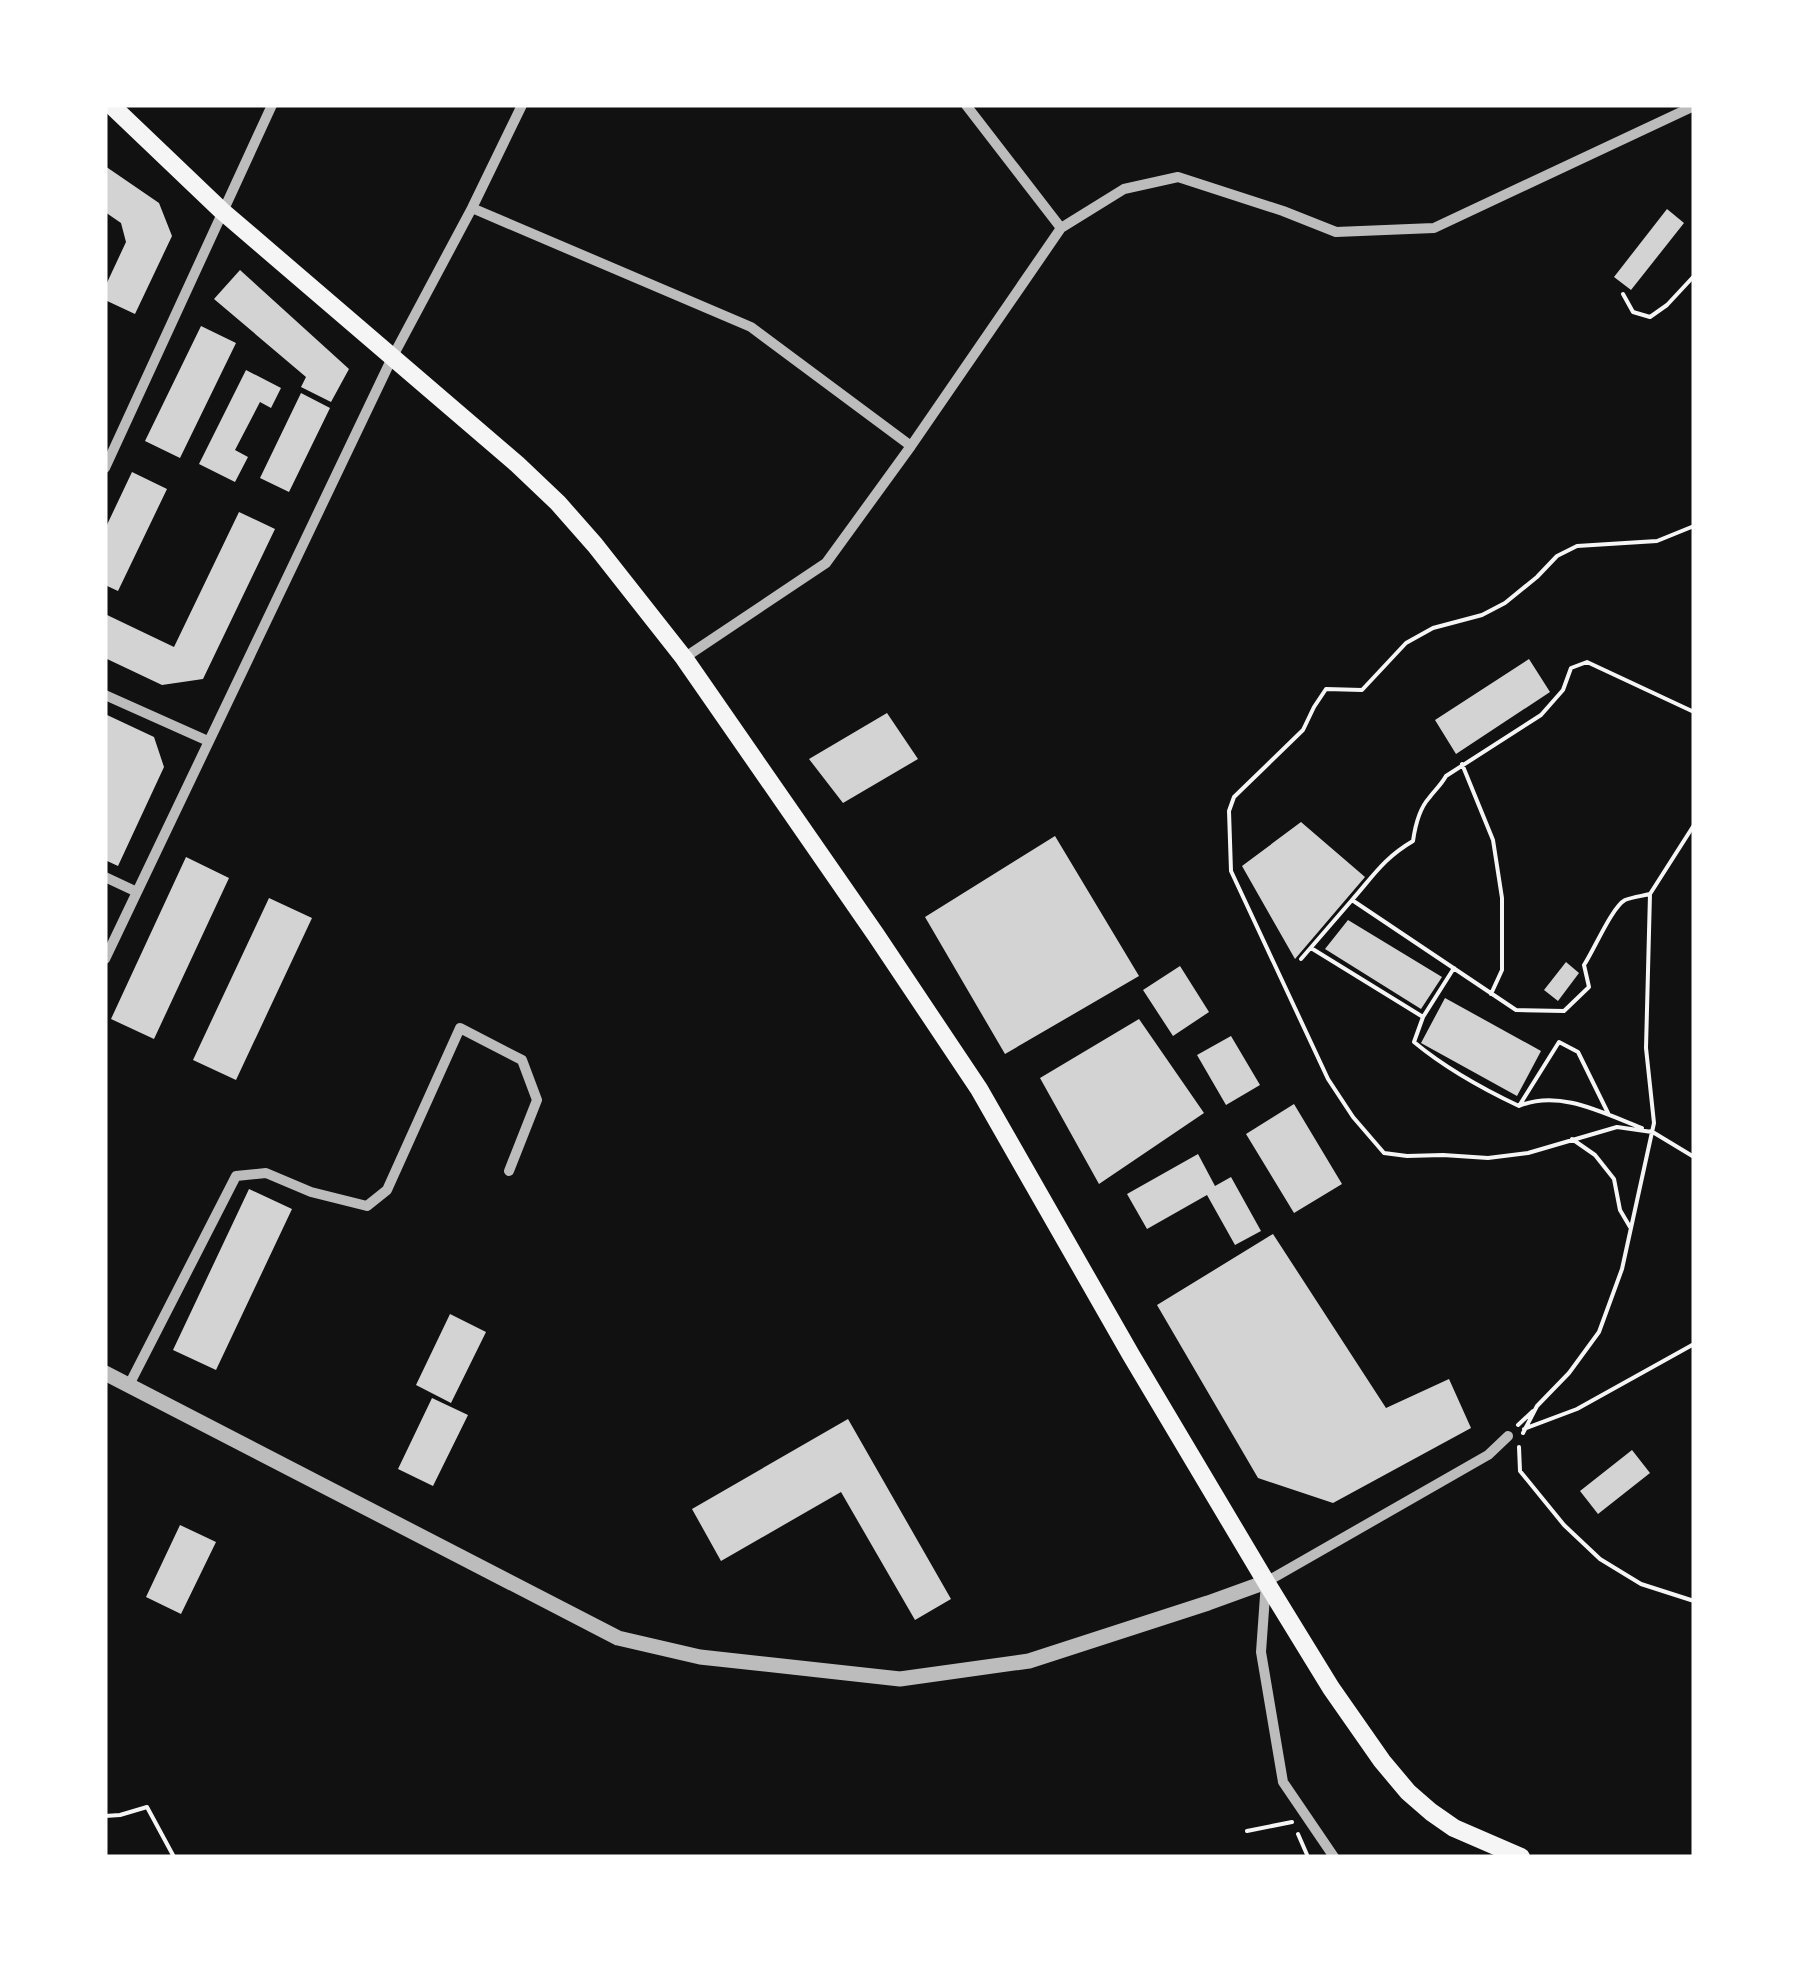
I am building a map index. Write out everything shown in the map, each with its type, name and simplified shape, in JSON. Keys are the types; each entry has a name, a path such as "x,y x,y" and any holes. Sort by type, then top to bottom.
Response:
{"main road":[{"path":"111,105 222,211 518,464 595,545 684,658 978,1088 1266,1582 1382,1762 1408,1792 1454,1828 1522,1857"}],"street":[{"path":"105,468 272,105"},
{"path":"105,959 392,358 522,105"},
{"path":"966,105 1061,228"},
{"path":"684,658 826,563 1061,228 1124,189 1178,177 1336,232 1434,228 1694,106"},
{"path":"472,208 752,327 911,446"},
{"path":"105,695 208,741"},
{"path":"105,877 138,892"},
{"path":"128,1385 236,1176 266,1172 310,1192 366,1206 387,1190 460,1028 522,1060 537,1100 509,1171"},
{"path":"105,1373 618,1638 700,1657 900,1679 1029,1661 1266,1582 1488,1454 1508,1436"},
{"path":"1266,1582 1261,1652 1282,1782 1334,1857"}],"path":[{"path":"1623,294 1633,312 1650,317 1694,276"},
{"path":"1652,1132 1616,1127 1528,1154 1488,1158 1384,1153 1328,1079 1231,871 1229,811 1234,797 1303,730 1326,689 1362,690 1406,643 1432,628 1482,615 1505,603 1557,556 1577,546 1657,541 1694,526"},
{"path":"1302,960 1381,864 1413,841 1427,799 1446,776 1542,715 1563,690 1571,668 1587,662 1694,712"},
{"path":"1462,764 1493,840 1502,898 1502,970 1492,994"},
{"path":"1508,1436 1569,1374 1599,1332 1622,1270 1654,1123 1646,1048 1650,894 1694,825"},
{"path":"1352,900 1516,1010 1564,1011 1589,987 1584,965 1615,908 1627,899 1650,894"},
{"path":"1311,948 1423,1017"},
{"path":"1454,968 1423,1017 1414,1042 1426,1053 1519,1106"},
{"path":"1519,1106 1559,1042 1578,1052 1610,1115"},
{"path":"1519,1106 1537,1098 1610,1115 1652,1132 1694,1156"},
{"path":"1572,1139 1595,1155 1614,1179 1620,1210 1632,1230"},
{"path":"1508,1436 1578,1409 1694,1344"},
{"path":"1520,1471 1564,1525 1600,1559 1641,1584 1694,1601"},
{"path":"105,1816 148,1807 172,1856"},
{"path":"1247,1831 1294,1822 1308,1857"}],"building":[{"path":"105,166 159,203 172,236 135,314 105,300 105,287 126,242 121,223 105,212"},
{"path":"1667,209 1684,223 1631,290 1614,277"},
{"path":"240,270 349,369 331,402 301,387 306,377 214,299"},
{"path":"201,326 236,343 180,458 145,441"},
{"path":"246,370 281,388 271,408 260,402 235,450 248,457 235,482 199,464"},
{"path":"301,393 330,408 289,492 260,478"},
{"path":"132,472 167,489 118,591 105,585 105,529"},
{"path":"239,512 275,529 203,679 162,685 105,658 105,614 174,647"},
{"path":"1529,659 1550,692 1456,754 1435,720"},
{"path":"887,713 918,759 843,803 809,759"},
{"path":"105,714 154,737 164,767 118,866 105,860"},
{"path":"1301,822 1365,877 1295,959 1242,866"},
{"path":"1055,836 1139,976 1005,1054 925,917"},
{"path":"186,857 229,878 154,1039 111,1019"},
{"path":"269,898 312,918 236,1080 193,1060"},
{"path":"1348,920 1442,977 1421,1009 1325,949"},
{"path":"1566,962 1579,973 1558,1001 1544,990"},
{"path":"1180,966 1209,1012 1173,1036 1143,990"},
{"path":"1445,998 1541,1051 1517,1096 1421,1043"},
{"path":"1139,1019 1204,1113 1099,1184 1040,1078"},
{"path":"1231,1036 1260,1085 1226,1105 1197,1055"},
{"path":"1294,1104 1342,1184 1294,1213 1246,1134"},
{"path":"1198,1154 1215,1186 1231,1177 1261,1231 1235,1245 1207,1195 1147,1229 1127,1194"},
{"path":"249,1189 292,1209 216,1370 173,1350"},
{"path":"1273,1234 1386,1408 1449,1379 1471,1428 1333,1503 1258,1478 1157,1305"},
{"path":"450,1314 486,1332 451,1403 416,1385"},
{"path":"432,1398 468,1415 433,1486 398,1469"},
{"path":"848,1419 951,1599 915,1620 841,1492 721,1561 692,1509"},
{"path":"1632,1450 1650,1473 1598,1514 1580,1491"},
{"path":"180,1525 216,1542 181,1614 146,1597"}]}
